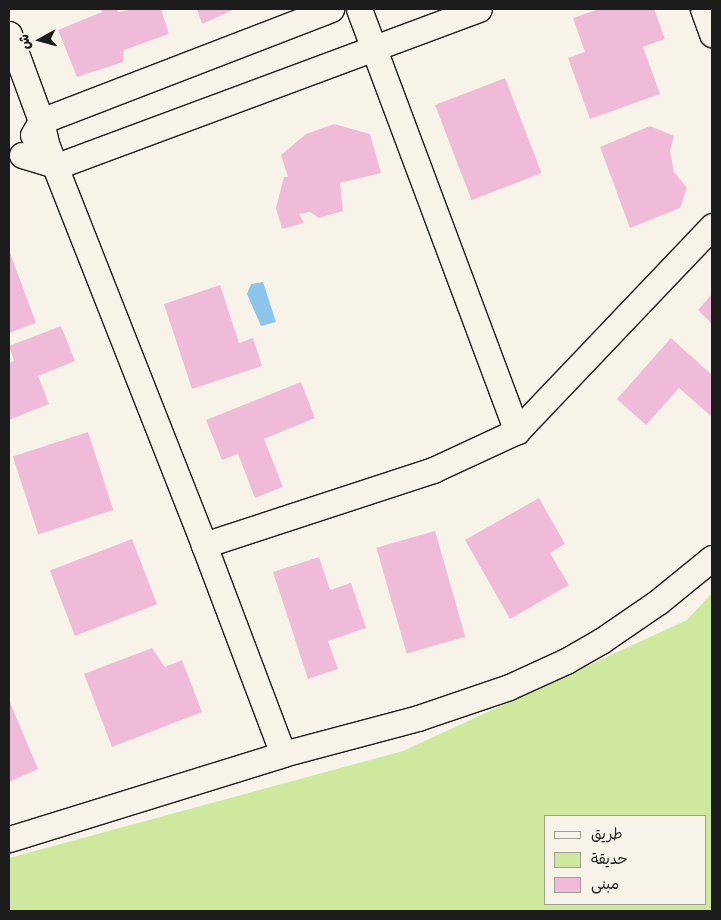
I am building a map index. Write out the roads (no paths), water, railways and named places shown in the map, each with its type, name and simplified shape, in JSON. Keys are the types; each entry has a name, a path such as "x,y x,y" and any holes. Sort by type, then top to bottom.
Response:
{"street":[{"path":"331,9 41,121 15,157 56,166 479,9"},
{"path":"359,9 372,48 517,431"},
{"path":"703,9 712,34"},
{"path":"9,34 41,121 47,146 204,546 283,754"},
{"path":"204,546 433,470 517,431 712,226"},
{"path":"9,839 283,754 418,718 509,687 566,661 601,641 652,607 712,558"}],"water":[{"path":"263,282 276,322 261,326 247,294 251,284"}]}
